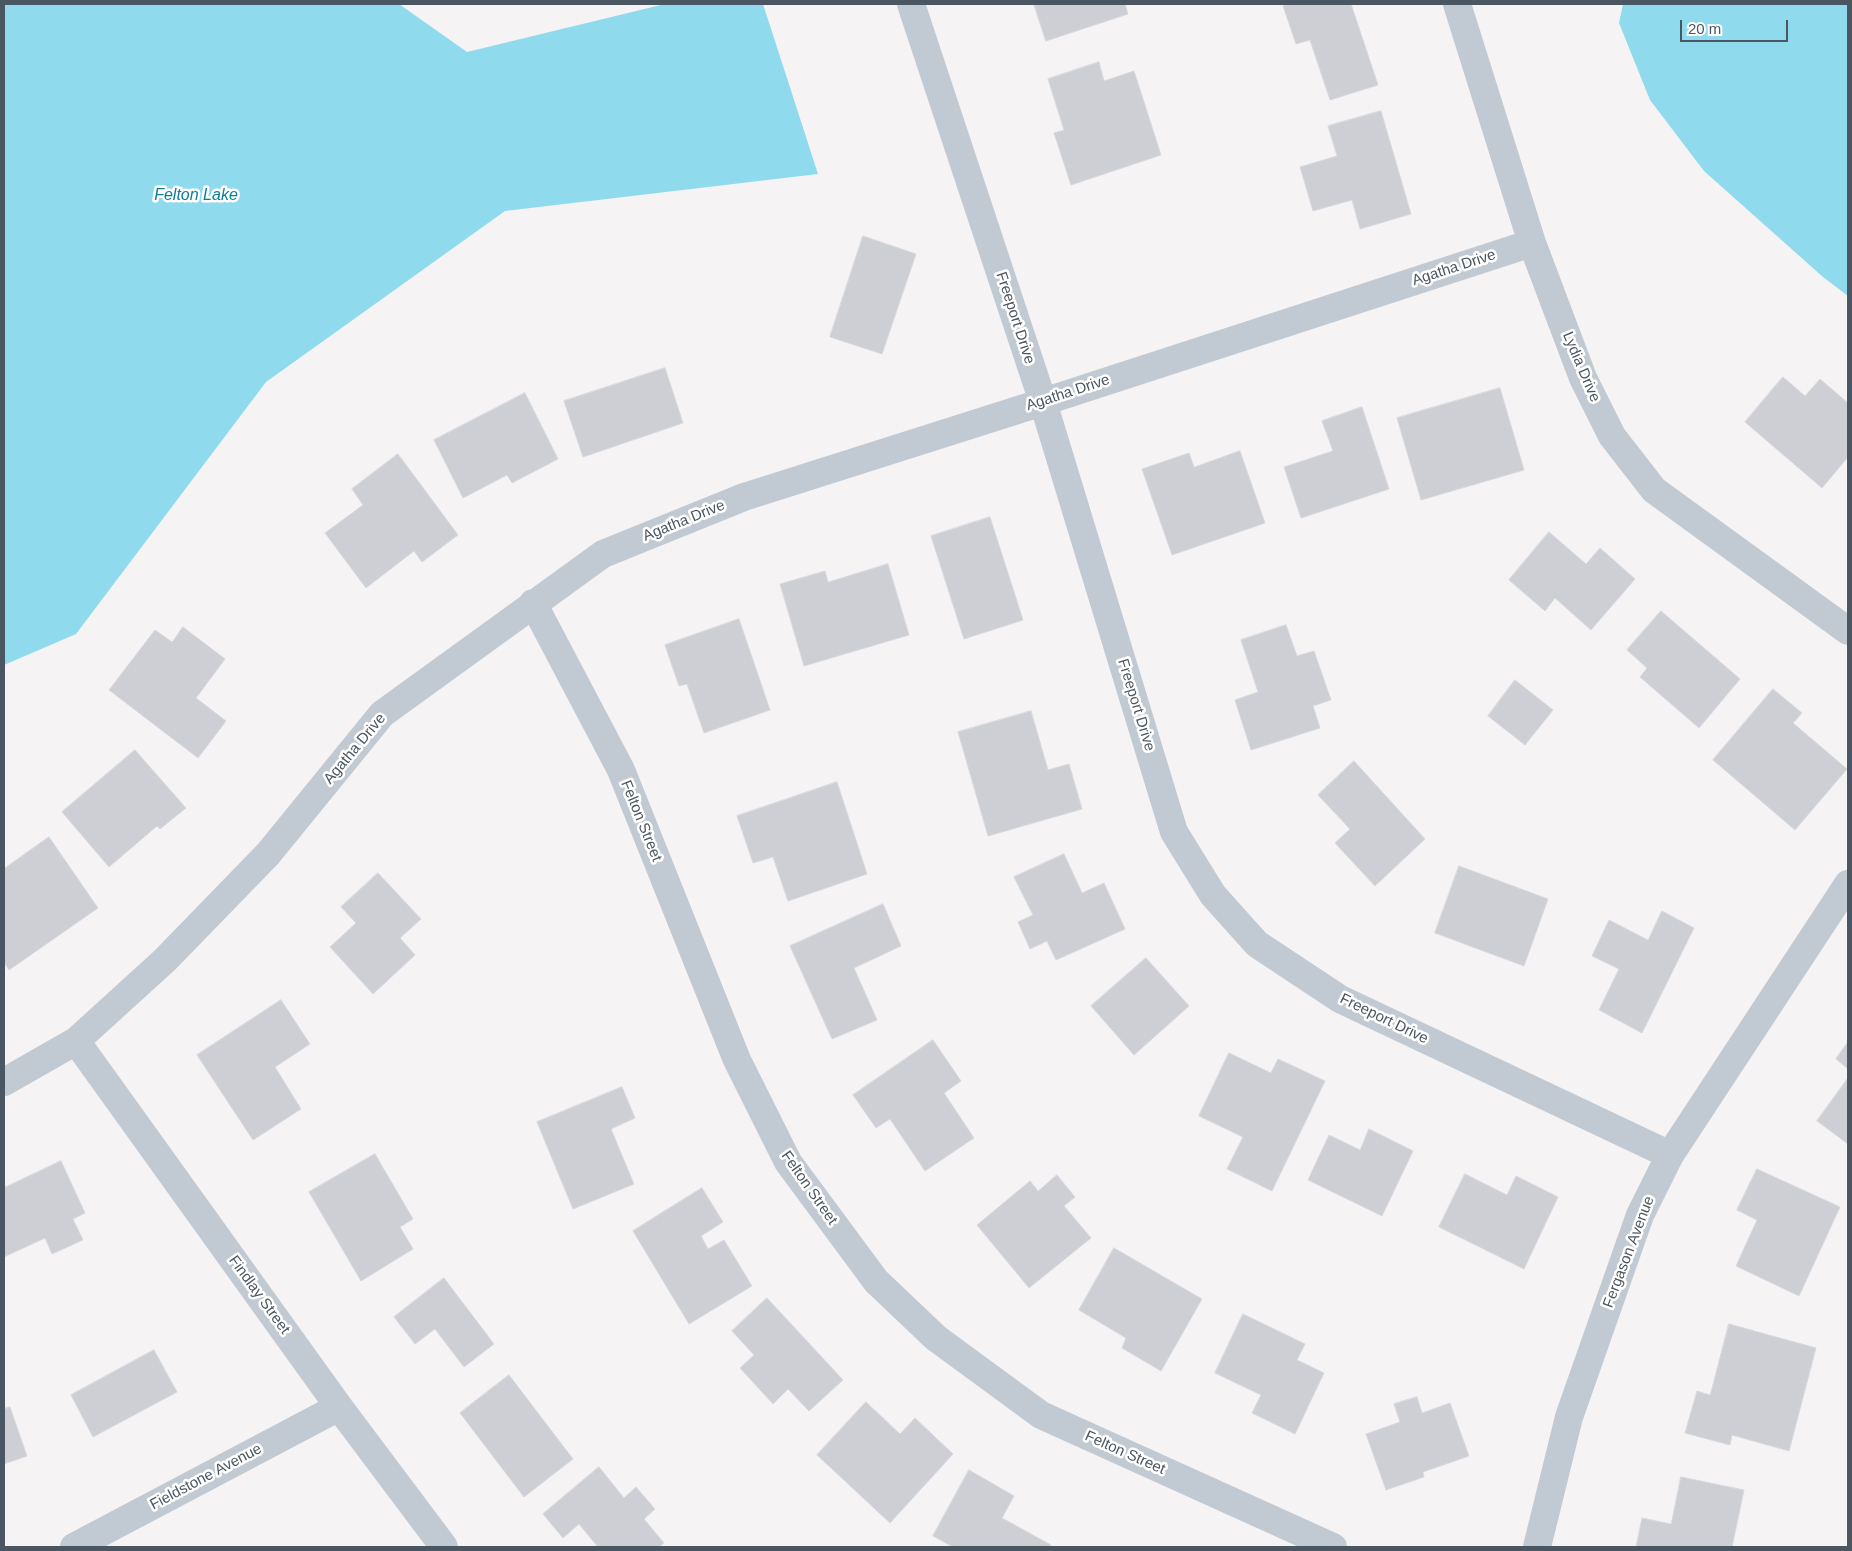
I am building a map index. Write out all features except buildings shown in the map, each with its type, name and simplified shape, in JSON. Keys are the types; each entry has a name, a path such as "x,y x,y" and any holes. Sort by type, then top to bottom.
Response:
{"street":[{"name":"Freeport Drive","path":"911,4 1043,402 1174,832 1213,895 1258,944 1340,999 1670,1155"},
{"name":"Lydia Drive","path":"1457,4 1532,243 1583,378 1612,436 1654,490 1848,631"},
{"name":"Agatha Drive","path":"4,1082 76,1041 166,960 268,854 382,714 602,554 744,496 1043,402 1532,243"},
{"name":"Felton Street","path":"533,603 621,770 737,1060 788,1162 876,1281 936,1338 1041,1414 1333,1547"},
{"name":"Fergason Avenue","path":"1537,1547 1569,1417 1640,1215 1670,1155 1848,884"},
{"name":"Findlay Street","path":"76,1041 339,1407 444,1547"},
{"name":"Fieldstone Avenue","path":"74,1547 339,1407"}],"water":[{"name":"Felton Lake","path":"4,4 399,4 467,52 665,4 763,4 818,174 505,211 266,382 76,634 4,665"},
{"path":"1623,4 1848,4 1848,296 1823,277 1704,171 1650,100 1619,23"}]}
